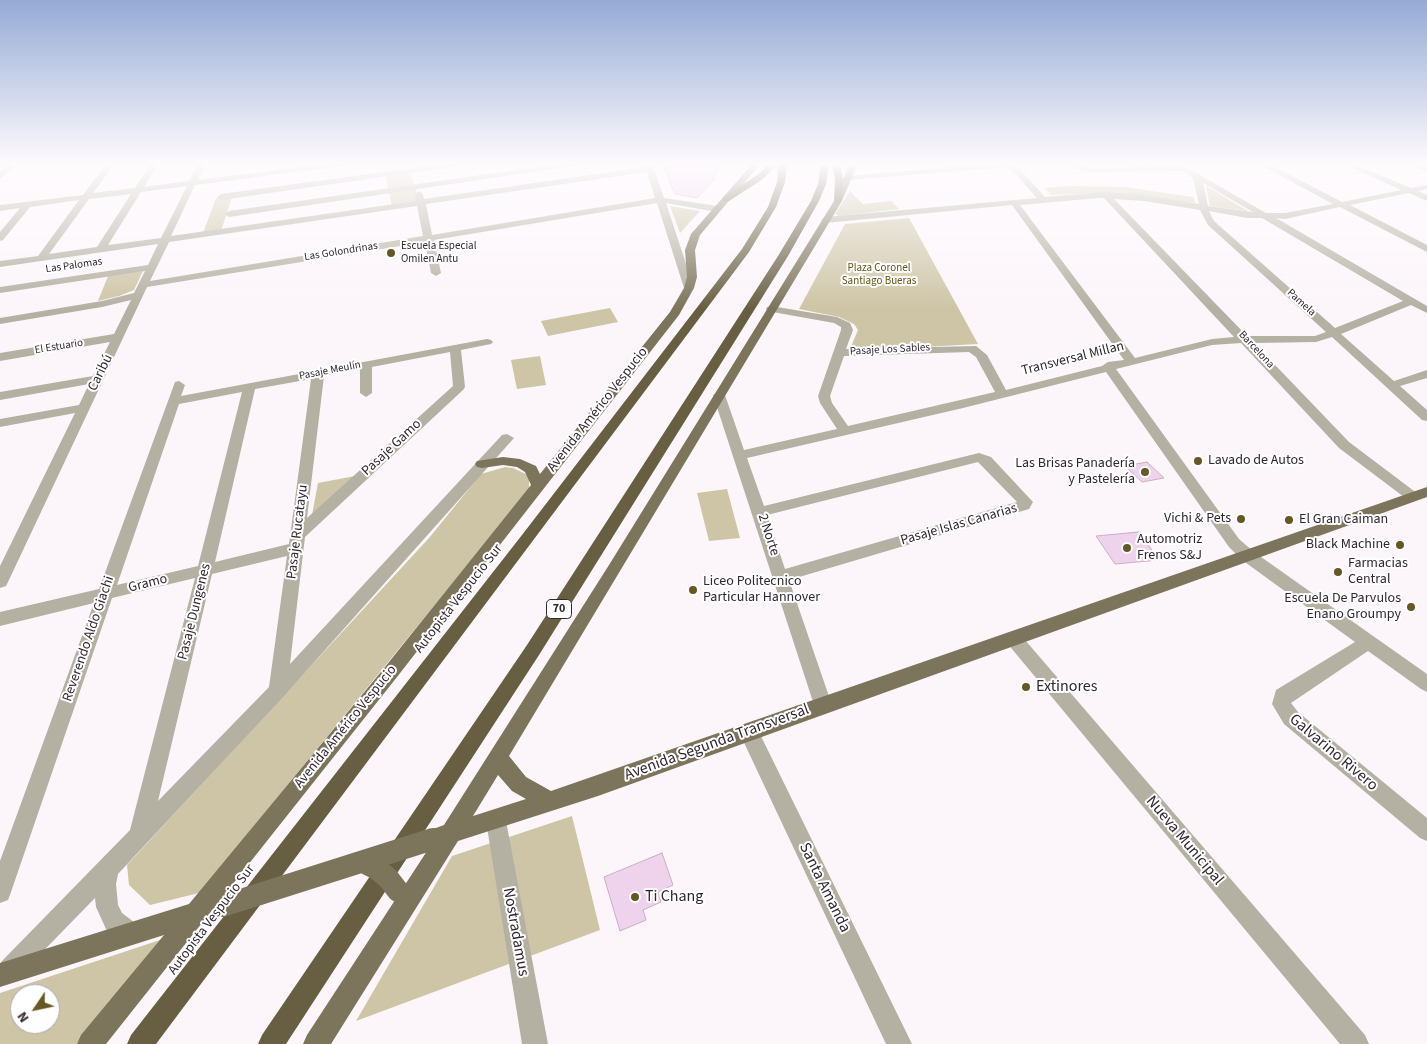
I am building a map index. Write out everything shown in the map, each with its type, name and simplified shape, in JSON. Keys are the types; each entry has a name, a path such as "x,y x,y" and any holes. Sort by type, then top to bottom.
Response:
{"highway":[{"name":"Autopista Vespucio Sur","path":"140,1044 528,539 746,250 769,212"},
{"name":"70","path":"271,1044 527,658 778,264 809,212"}],"main road":[{"name":"Avenida Américo Vespucio","path":"90,1044 391,672 675,313 689,288 692,276 691,244 698,230 715,212"},
{"path":"316,1044 331,1033 401,899 442,836 499,755 615,569 831,212"},
{"path":"482,464 503,461 520,462 531,469 538,486"},
{"name":"Avenida Segunda Transversal","path":"3,974 442,836 496,821 1420,494"},
{"path":"499,755 503,766 519,784 550,802"},
{"path":"363,862 377,869 388,878 401,899"}],"street":[{"path":"0,238 22,212"},
{"path":"40,259 75,212"},
{"path":"100,250 124,212"},
{"name":"Caribú","path":"0,582 178,212"},
{"path":"222,232 229,214 244,212"},
{"path":"0,264 360,212"},
{"path":"422,212 436,273"},
{"name":"Las Golondrinas","path":"0,321 96,306 141,290 428,238 588,212"},
{"path":"664,212 689,288"},
{"path":"825,220 912,212"},
{"path":"1021,212 1130,361"},
{"name":"Barcelona","path":"1122,212 1344,445 1374,469 1420,494"},
{"name":"Pamela","path":"1205,212 1206,217 1211,223 1427,416"},
{"path":"1233,212 1266,216 1292,215 1308,212"},
{"path":"1259,212 1427,310"},
{"path":"1355,212 1427,248"},
{"name":"Las Palomas","path":"0,290 152,267"},
{"name":"Transversal Millan","path":"741,455 845,432 1212,342 1308,340 1335,333 1412,301"},
{"path":"771,310 832,319 844,323 847,330 838,353"},
{"name":"El Estuario","path":"0,357 118,337"},
{"name":"Pasaje Meulín","path":"176,393 250,386 487,342"},
{"name":"Pasaje Gamo","path":"296,542 459,387 455,348"},
{"name":"Pasaje Los Sables","path":"845,432 826,403 824,396 838,353 972,348 982,355 1002,394"},
{"path":"366,365 366,393"},
{"path":"1108,366 1226,534 1248,556 1427,684"},
{"name":"Pasaje Rucatayu","path":"278,690 318,374"},
{"path":"1392,385 1427,374"},
{"path":"0,396 98,379"},
{"name":"Pasaje Dungenes","path":"139,836 250,386"},
{"name":"Reverendo Aldo Giachi","path":"0,892 176,393"},
{"name":"2 Norte","path":"719,395 741,455 824,705"},
{"path":"0,423 84,408"},
{"path":"3,974 108,870 278,690 507,438"},
{"name":"Pasaje Islas Canarias","path":"760,512 979,457 986,460 1026,502 1024,506 781,576"},
{"name":"Gramo","path":"0,619 205,570 296,542"},
{"name":"Nueva Municipal","path":"1013,638 1356,1044"},
{"name":"Galvarino Rivero","path":"1369,642 1283,696 1281,704 1291,718 1427,831"},
{"name":"Santa Amanda","path":"749,732 899,1044"},
{"name":"Nostradamus","path":"496,821 535,1044"},
{"path":"108,870 105,884 107,908 114,921 130,933"}],"green space":[{"path":"211,212 227,212 221,231 203,233"},
{"path":"672,212 699,212 680,233"},
{"path":"836,212 876,212 839,216 835,214"},
{"name":"Plaza Coronel Santiago Bueras","path":"909,218 978,344 849,351 858,330 854,324 839,317 799,309 845,224"},
{"path":"143,271 134,290 98,301 108,276"},
{"path":"610,308 618,322 548,336 541,321"},
{"path":"540,356 546,385 517,389 511,360"},
{"path":"505,467 513,468 526,474 529,478 529,490 199,893 150,905 129,885 127,865 429,538 481,474"},
{"path":"355,476 311,520 318,483"},
{"path":"727,489 740,538 709,541 697,493"},
{"path":"572,816 600,930 356,1021 452,856"},
{"path":"166,938 80,1044 0,1044 0,993 10,990 10,1034 60,1034 60,984 27,984"}],"building":[{"name":"Las Brisas Panadería y Pastelería","path":"1147,462 1164,478 1142,482 1125,466"},
{"name":"Automotriz Frenos S&J","path":"1139,532 1159,560 1115,564 1096,536"},
{"name":"Ti Chang","path":"662,853 673,885 658,892 661,902 643,910 646,920 620,931 604,877"}],"place":[{"name":"Escuela Especial Omilen Antu","path":"391,253"},
{"name":"Lavado de Autos","path":"1198,461"},
{"name":"Las Brisas Panadería y Pastelería","path":"1145,472"},
{"name":"Vichi & Pets","path":"1241,519"},
{"name":"El Gran Caiman","path":"1289,520"},
{"name":"Black Machine","path":"1400,545"},
{"name":"Automotriz Frenos S&J","path":"1127,548"},
{"name":"Farmacias Central","path":"1338,572"},
{"name":"Liceo Politecnico Particular Hannover","path":"693,590"},
{"name":"Escuela De Parvulos Enano Groumpy","path":"1411,607"},
{"name":"Extinores","path":"1026,687"},
{"name":"Ti Chang","path":"635,897"}]}
